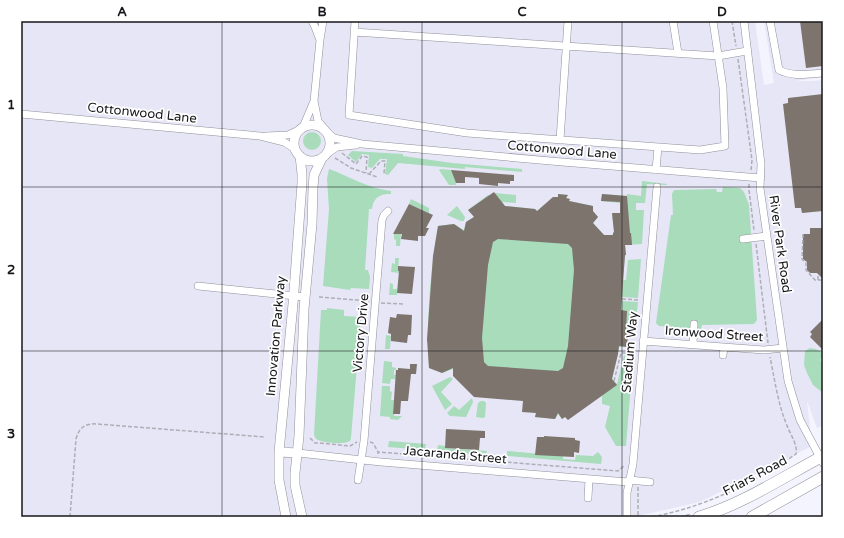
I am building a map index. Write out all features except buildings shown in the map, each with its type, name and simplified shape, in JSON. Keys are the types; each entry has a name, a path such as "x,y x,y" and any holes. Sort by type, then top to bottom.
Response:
{"highway":[{"name":"Friars Road","path":"700,517 748,497 822,459"},
{"path":"752,517 823,477"}],"main road":[{"path":"301,129 311,124 318,125 326,131"},
{"name":"Innovation Parkway","path":"286,517 279,480 279,452 302,183 295,137 301,129"},
{"name":"Innovation Parkway","path":"302,517 295,485 295,473 298,453 314,175 328,156 331,141 326,131"},
{"path":"298,153 311,161 328,156"},
{"name":"Jacaranda Street","path":"279,452 298,453"}],"street":[{"name":"Innovation Parkway","path":"312,21 320,40"},
{"name":"Innovation Parkway","path":"323,21 314,101 318,121 326,131"},
{"path":"355,21 349,115 467,133 700,150 725,146 723,88 714,21"},
{"path":"560,140 568,21"},
{"path":"673,21 678,53"},
{"name":"River Park Road","path":"744,21 761,164 760,188 788,381 795,406 808,438 822,459"},
{"path":"770,21 779,70 796,75 823,73"},
{"path":"354,32 718,56 747,51"},
{"name":"Innovation Parkway","path":"301,129 314,101"},
{"name":"Cottonwood Lane","path":"21,114 260,136 288,135 301,129"},
{"name":"Cottonwood Lane","path":"326,131 334,138 362,144 761,178"},
{"name":"Cottonwood Lane","path":"260,136 284,142 298,153"},
{"name":"Cottonwood Lane","path":"328,156 337,147 362,144"},
{"path":"656,170 658,147"},
{"name":"Stadium Way","path":"627,517 627,499 633,464 656,187"},
{"name":"Victory Drive","path":"358,480 364,441 382,220 388,210"},
{"path":"743,239 767,236"},
{"path":"198,286 306,297"},
{"path":"693,344 694,324"},
{"name":"Ironwood Street","path":"643,341 764,350 783,348"},
{"path":"723,355 724,347"},
{"name":"Jacaranda Street","path":"298,453 360,460 589,479 650,482"},
{"path":"588,498 589,479"}],"path":[{"path":"732,21 752,160 748,190 768,343"},
{"path":"342,153 356,164 362,156 367,157 366,173"},
{"path":"328,156 376,177"},
{"path":"369,174 381,161 385,161 384,174"},
{"path":"803,234 802,259 806,263 806,270 815,280 823,280"},
{"path":"818,274 818,280"},
{"path":"318,298 371,301"},
{"path":"622,299 639,300"},
{"path":"380,302 403,304"},
{"path":"614,381 621,353 628,354 627,368 634,368"},
{"path":"652,517 691,507 730,492 796,454 797,448 787,426 780,404 770,356"},
{"path":"70,517 76,439 80,429 85,425 97,424 265,437"},
{"path":"310,438 315,443 350,446 360,441"},
{"path":"369,442 373,443 378,452 378,456"},
{"path":"314,448 315,443"},
{"path":"378,452 618,471 627,463"},
{"path":"638,481 638,517"}],"shaded area":[{"path":"21,21 755,21 764,85 774,83 764,21 823,21 823,77 796,81 823,80 823,428 822,426 817,428 807,401 812,446 700,502 633,517 21,517"}],"green space":[{"path":"312,132 318,135 321,141 318,147 312,150 306,147 303,141 306,135"},
{"path":"352,151 403,154 403,156 452,163 522,169 522,172 398,163 388,175 385,174 387,159 380,159 372,168 368,167 369,155 362,154 356,162 348,155"},
{"path":"329,169 367,185 382,190 391,191 391,194 380,195 374,202 372,209 369,209 365,270 368,270 370,277 369,289 351,288 350,290 323,286 329,209 327,179"},
{"path":"439,170 451,170 456,185 449,185"},
{"path":"642,181 667,185 647,184 645,203 636,203 636,210 644,210 642,244 625,245 626,255 623,280 626,280 628,260 641,259 638,298 622,297 622,301 638,302 635,330 629,330 627,347 619,347 612,379 617,384 624,355 624,370 632,371 626,446 616,446 605,427 610,406 602,404 602,395 562,419 558,414 555,419 535,417 536,413 523,401 453,376 453,369 442,373 429,368 429,297 438,226 454,224 464,230 466,222 480,213 471,213 468,210 488,195 495,196 495,193 516,195 516,203 502,202 505,206 535,209 538,212 553,197 558,197 558,194 568,195 566,198 570,199 569,201 593,206 591,210 598,217 593,223 604,235 612,235 614,232 612,213 620,213 620,203 601,201 602,194 627,196 627,194 641,196"},
{"path":"723,187 740,188 744,192 749,205 757,320 754,324 702,325 701,329 659,326 656,323 671,215 673,215 672,194 674,190 716,189 717,192 722,192"},
{"path":"411,199 429,208 429,213 409,204"},
{"path":"457,206 465,217 464,221 447,215"},
{"path":"394,234 401,234 400,246 396,246"},
{"path":"395,258 399,258 398,271 400,273 391,272 392,263 395,264"},
{"path":"390,283 393,284 393,289 397,289 397,295 389,295"},
{"path":"327,308 344,310 344,316 361,317 351,438 350,441 342,443 324,442 316,439 314,435 321,310 327,310"},
{"path":"386,335 391,336 390,349 385,349"},
{"path":"810,348 819,350 823,355 820,360 823,363 823,393 813,385 804,365 805,351"},
{"path":"384,361 392,362 392,367 396,368 396,370 394,370 394,375 396,375 395,379 391,379 390,384 382,383"},
{"path":"450,377 453,379 441,392 452,404 445,410 432,386"},
{"path":"382,386 390,386 390,391 392,392 391,400 394,400 394,416 402,416 398,420 380,416"},
{"path":"472,398 473,402 466,417 450,416 447,413 454,406 459,410"},
{"path":"481,401 486,403 485,417 483,418 476,417 478,403"},
{"path":"389,441 426,444 425,450 388,447"},
{"path":"438,445 445,446 445,448 487,451 486,455 437,451"},
{"path":"507,451 563,456 563,459 575,460 576,455 593,456 598,452 602,457 601,464 507,456"}]}
